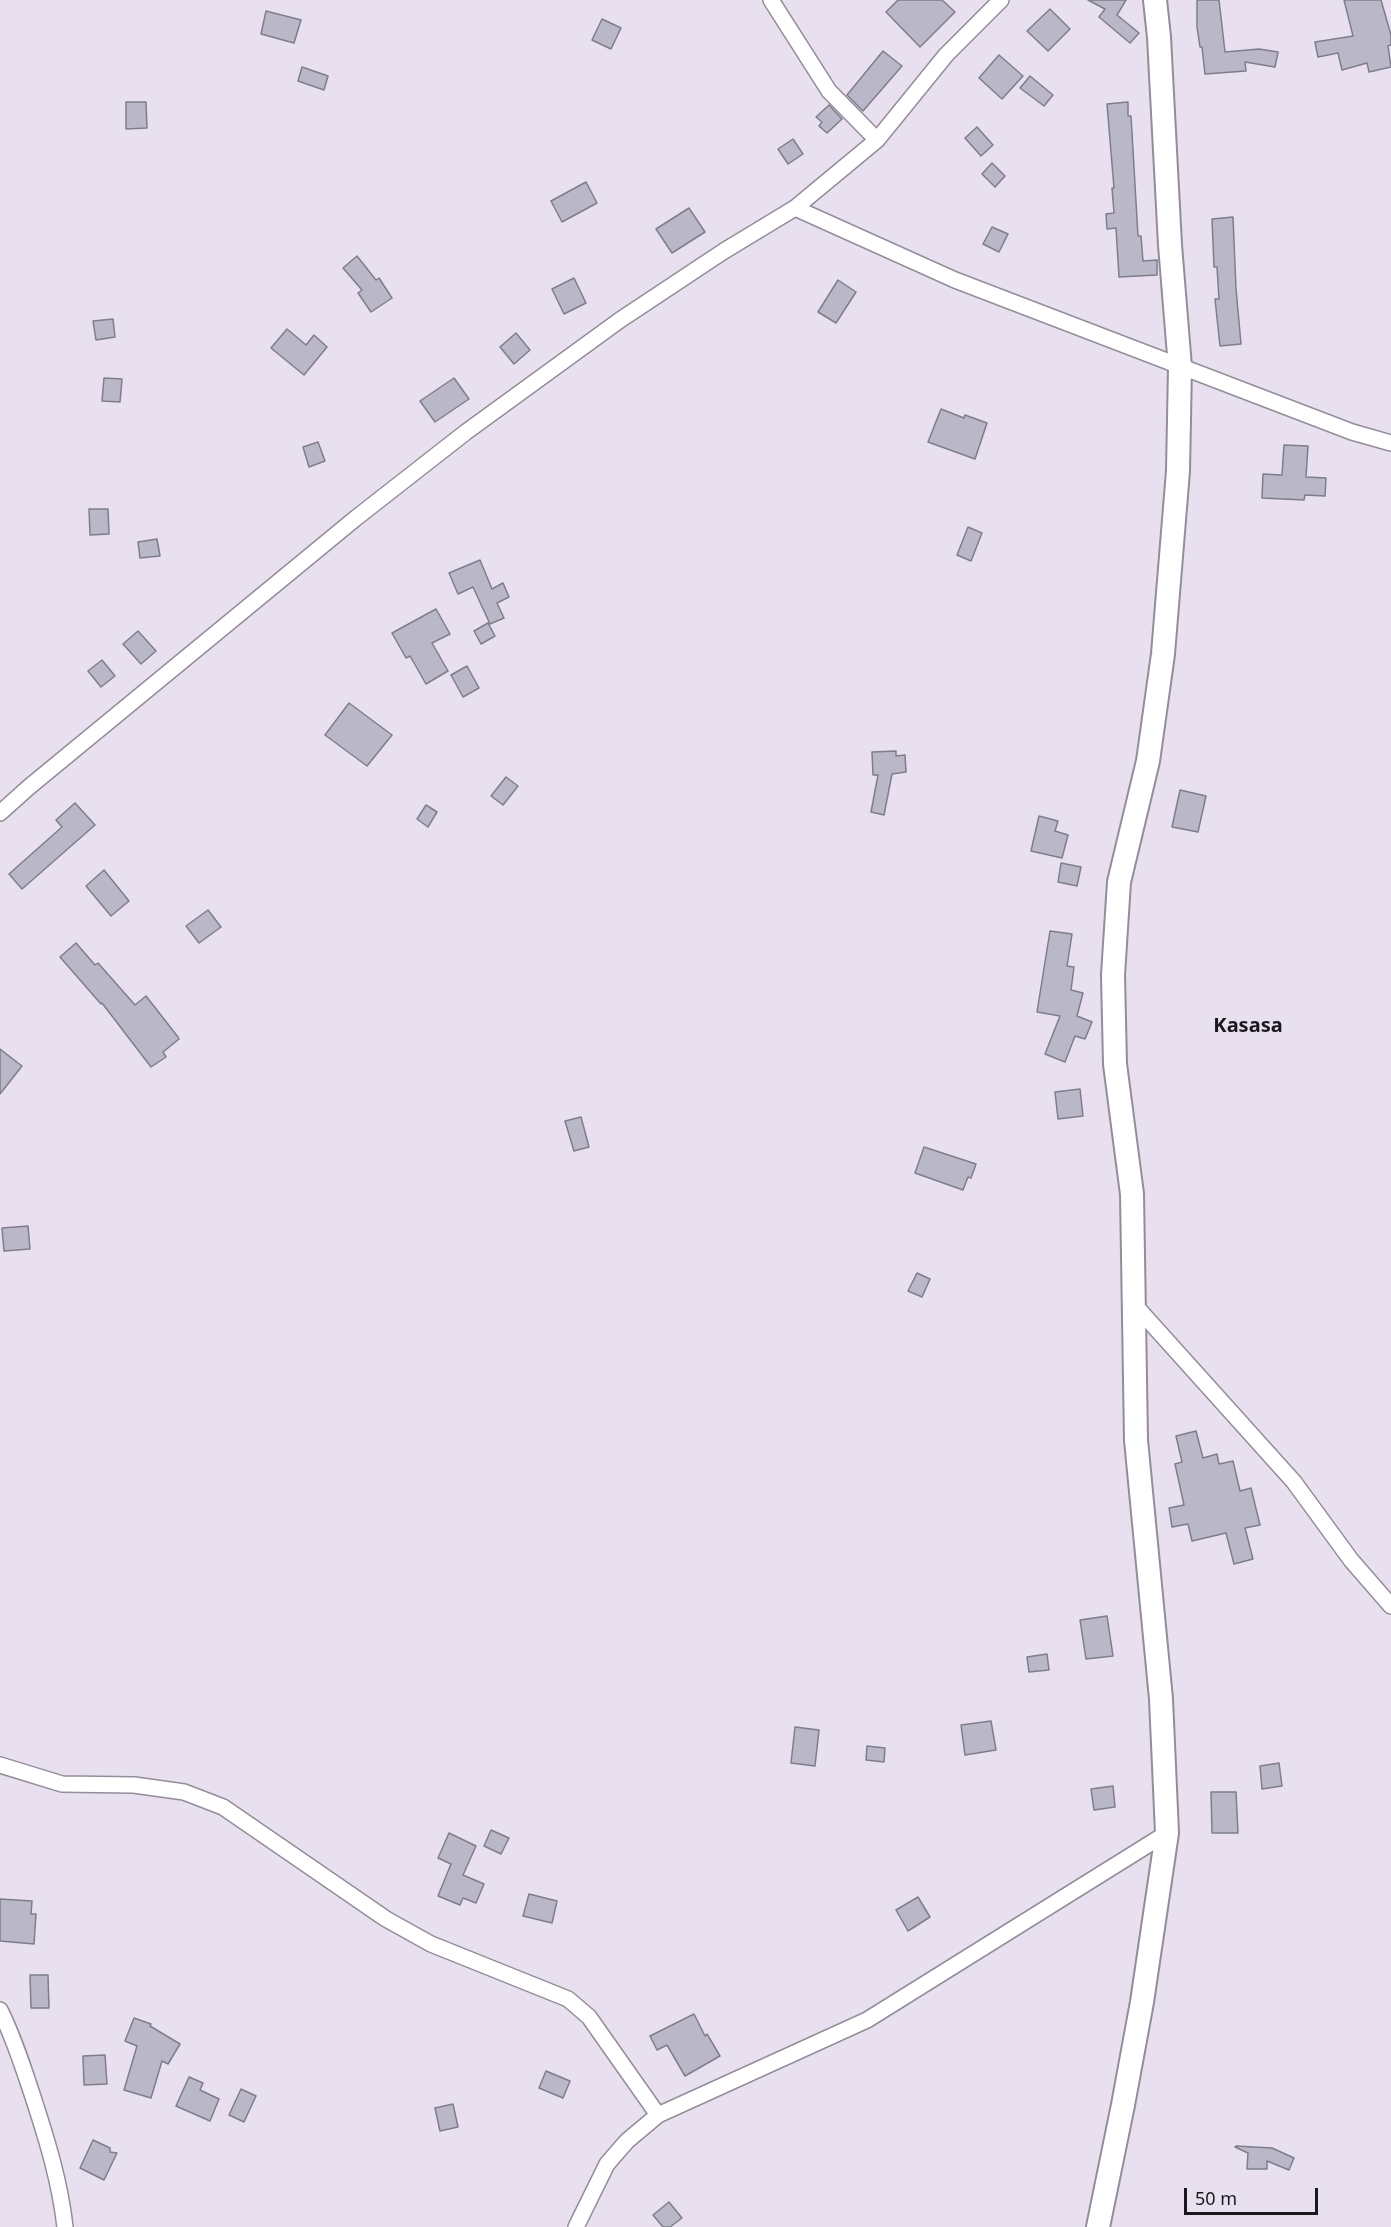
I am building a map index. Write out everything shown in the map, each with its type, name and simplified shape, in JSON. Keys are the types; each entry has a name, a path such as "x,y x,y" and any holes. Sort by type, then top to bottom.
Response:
{"street":[{"path":"771,0 829,91 877,140"},
{"path":"0,813 28,787 347,526 466,432 620,320 724,251 795,208 877,140 946,55 1001,0"},
{"path":"1098,2227 1140,2013 1167,1833 1161,1699 1136,1440 1132,1194 1115,1064 1113,975 1119,882 1148,761 1163,654 1178,471 1180,367 1155,0"},
{"path":"795,208 955,280 1352,432 1391,443"},
{"path":"1133,1303 1294,1482 1352,1560 1391,1606"},
{"path":"2,1769 62,1784 134,1785 184,1792 223,1806 386,1919 431,1944 568,1999 589,2017 658,2115"},
{"path":"576,2227 607,2164 627,2141 658,2115 867,2020 1167,1833"},
{"path":"0,2010 13,2035 48,2144 61,2195 65,2227"}],"building":[{"path":"898,0 942,0 955,12 920,47 886,12"},
{"path":"1088,0 1126,0 1117,15 1139,33 1130,43 1099,17 1105,9"},
{"path":"1197,0 1219,0 1225,52 1259,49 1278,52 1275,67 1245,62 1246,71 1205,74 1197,27"},
{"path":"1344,0 1381,0 1391,35 1391,45 1388,46 1391,67 1369,72 1367,63 1342,70 1338,53 1318,57 1315,42 1353,36"},
{"path":"1050,9 1070,29 1048,51 1027,31"},
{"path":"266,11 301,20 294,43 261,34"},
{"path":"602,19 621,28 611,49 592,40"},
{"path":"883,51 902,66 863,111 847,95"},
{"path":"999,55 1023,76 1002,99 979,78"},
{"path":"302,67 328,76 324,90 298,81"},
{"path":"1030,76 1053,95 1044,106 1020,88"},
{"path":"126,102 146,102 147,128 126,129"},
{"path":"1128,102 1128,116 1131,116 1138,236 1141,236 1143,261 1157,260 1157,275 1119,277 1116,228 1107,229 1106,214 1114,213 1112,188 1114,188 1107,104"},
{"path":"829,105 842,119 827,133 819,126 822,122 816,117"},
{"path":"977,127 993,145 981,156 965,138"},
{"path":"793,139 803,154 788,164 778,149"},
{"path":"992,163 1005,176 995,187 982,174"},
{"path":"586,182 597,203 562,222 551,201"},
{"path":"689,208 705,232 672,253 656,229"},
{"path":"1233,217 1241,344 1220,346 1215,299 1219,299 1217,267 1214,267 1212,219"},
{"path":"992,227 1008,234 999,252 983,244"},
{"path":"357,256 376,280 379,278 392,298 371,312 358,293 362,290 343,268"},
{"path":"574,278 586,303 564,314 552,289"},
{"path":"838,280 856,292 836,323 818,312"},
{"path":"113,319 115,337 96,340 93,321"},
{"path":"287,329 306,345 314,335 327,347 304,375 271,348"},
{"path":"516,333 530,350 514,364 500,347"},
{"path":"104,378 122,379 120,402 102,401"},
{"path":"454,378 469,399 435,422 420,401"},
{"path":"941,409 964,418 965,415 987,423 975,459 928,442"},
{"path":"318,442 325,461 309,467 303,447"},
{"path":"1284,445 1308,446 1306,477 1326,478 1325,496 1305,495 1304,500 1262,498 1263,474 1282,475"},
{"path":"89,509 108,509 109,534 90,535"},
{"path":"968,527 982,533 971,561 957,555"},
{"path":"157,539 160,556 140,558 138,542"},
{"path":"480,560 492,589 503,583 509,597 497,603 504,618 490,624 473,587 458,594 449,573"},
{"path":"436,609 450,634 432,643 448,671 426,684 410,656 406,658 392,633"},
{"path":"488,623 495,636 481,644 474,631"},
{"path":"138,631 156,651 141,664 123,644"},
{"path":"102,660 115,676 101,687 88,671"},
{"path":"467,666 479,688 463,697 451,675"},
{"path":"349,703 392,735 367,766 325,735"},
{"path":"896,751 896,756 905,755 906,772 892,774 884,815 871,812 878,775 873,775 872,752"},
{"path":"506,777 518,786 503,805 491,796"},
{"path":"1180,790 1206,796 1198,832 1172,827"},
{"path":"75,803 95,825 22,889 9,874 62,827 56,820"},
{"path":"426,805 437,812 428,827 417,819"},
{"path":"1039,816 1058,821 1055,831 1068,835 1062,858 1031,851"},
{"path":"1061,863 1081,867 1077,886 1058,882"},
{"path":"104,870 129,901 111,916 86,886"},
{"path":"208,910 221,927 199,943 186,926"},
{"path":"1050,931 1072,934 1067,966 1074,967 1071,990 1083,993 1077,1016 1092,1022 1085,1039 1075,1036 1065,1062 1045,1054 1060,1016 1037,1012"},
{"path":"76,943 95,965 98,963 135,1005 146,996 179,1039 163,1052 166,1057 151,1067 102,1003 60,957"},
{"path":"0,1049 22,1066 0,1094"},
{"path":"1080,1089 1083,1116 1058,1119 1055,1092"},
{"path":"581,1117 589,1147 574,1151 565,1121"},
{"path":"924,1147 976,1164 963,1190 915,1173"},
{"path":"28,1226 30,1249 4,1251 2,1228"},
{"path":"917,1273 930,1279 922,1297 908,1291"},
{"path":"1196,1431 1203,1458 1217,1454 1219,1464 1233,1461 1240,1491 1251,1488 1260,1525 1245,1528 1253,1559 1234,1564 1226,1533 1192,1541 1188,1524 1172,1527 1169,1508 1184,1505 1175,1464 1182,1462 1176,1436"},
{"path":"1107,1616 1113,1656 1086,1659 1080,1620"},
{"path":"1047,1654 1049,1670 1029,1672 1027,1657"},
{"path":"991,1721 996,1750 965,1755 961,1725"},
{"path":"795,1727 819,1730 815,1766 791,1763"},
{"path":"867,1746 885,1748 884,1762 866,1760"},
{"path":"1279,1763 1282,1786 1262,1789 1260,1766"},
{"path":"1113,1786 1115,1807 1094,1810 1091,1789"},
{"path":"1211,1792 1236,1792 1238,1833 1212,1833"},
{"path":"491,1830 509,1838 501,1854 484,1846"},
{"path":"449,1833 476,1846 463,1875 484,1884 476,1903 463,1898 460,1905 438,1896 451,1864 438,1858"},
{"path":"529,1894 557,1901 552,1923 523,1916"},
{"path":"918,1897 930,1917 908,1931 896,1910"},
{"path":"0,1899 32,1901 31,1914 36,1914 34,1944 0,1941"},
{"path":"30,1975 48,1975 49,2008 31,2008"},
{"path":"694,2014 705,2036 707,2034 720,2056 685,2076 667,2045 657,2050 650,2036"},
{"path":"134,2018 151,2024 150,2026 180,2044 168,2064 162,2061 151,2098 124,2090 137,2046 125,2041"},
{"path":"105,2055 107,2084 84,2085 83,2056"},
{"path":"546,2071 570,2081 563,2098 539,2088"},
{"path":"189,2077 203,2083 200,2090 219,2099 210,2121 176,2106"},
{"path":"241,2089 256,2096 244,2122 229,2115"},
{"path":"453,2104 458,2127 440,2131 435,2108"},
{"path":"93,2140 110,2148 110,2152 117,2153 104,2180 80,2168"},
{"path":"1236,2146 1272,2148 1294,2158 1289,2170 1267,2161 1267,2169 1247,2169 1248,2153"},
{"path":"669,2202 682,2218 670,2227 663,2227 653,2215"}],"district":[{"name":"Kasasa","path":"1248,1026"}]}
